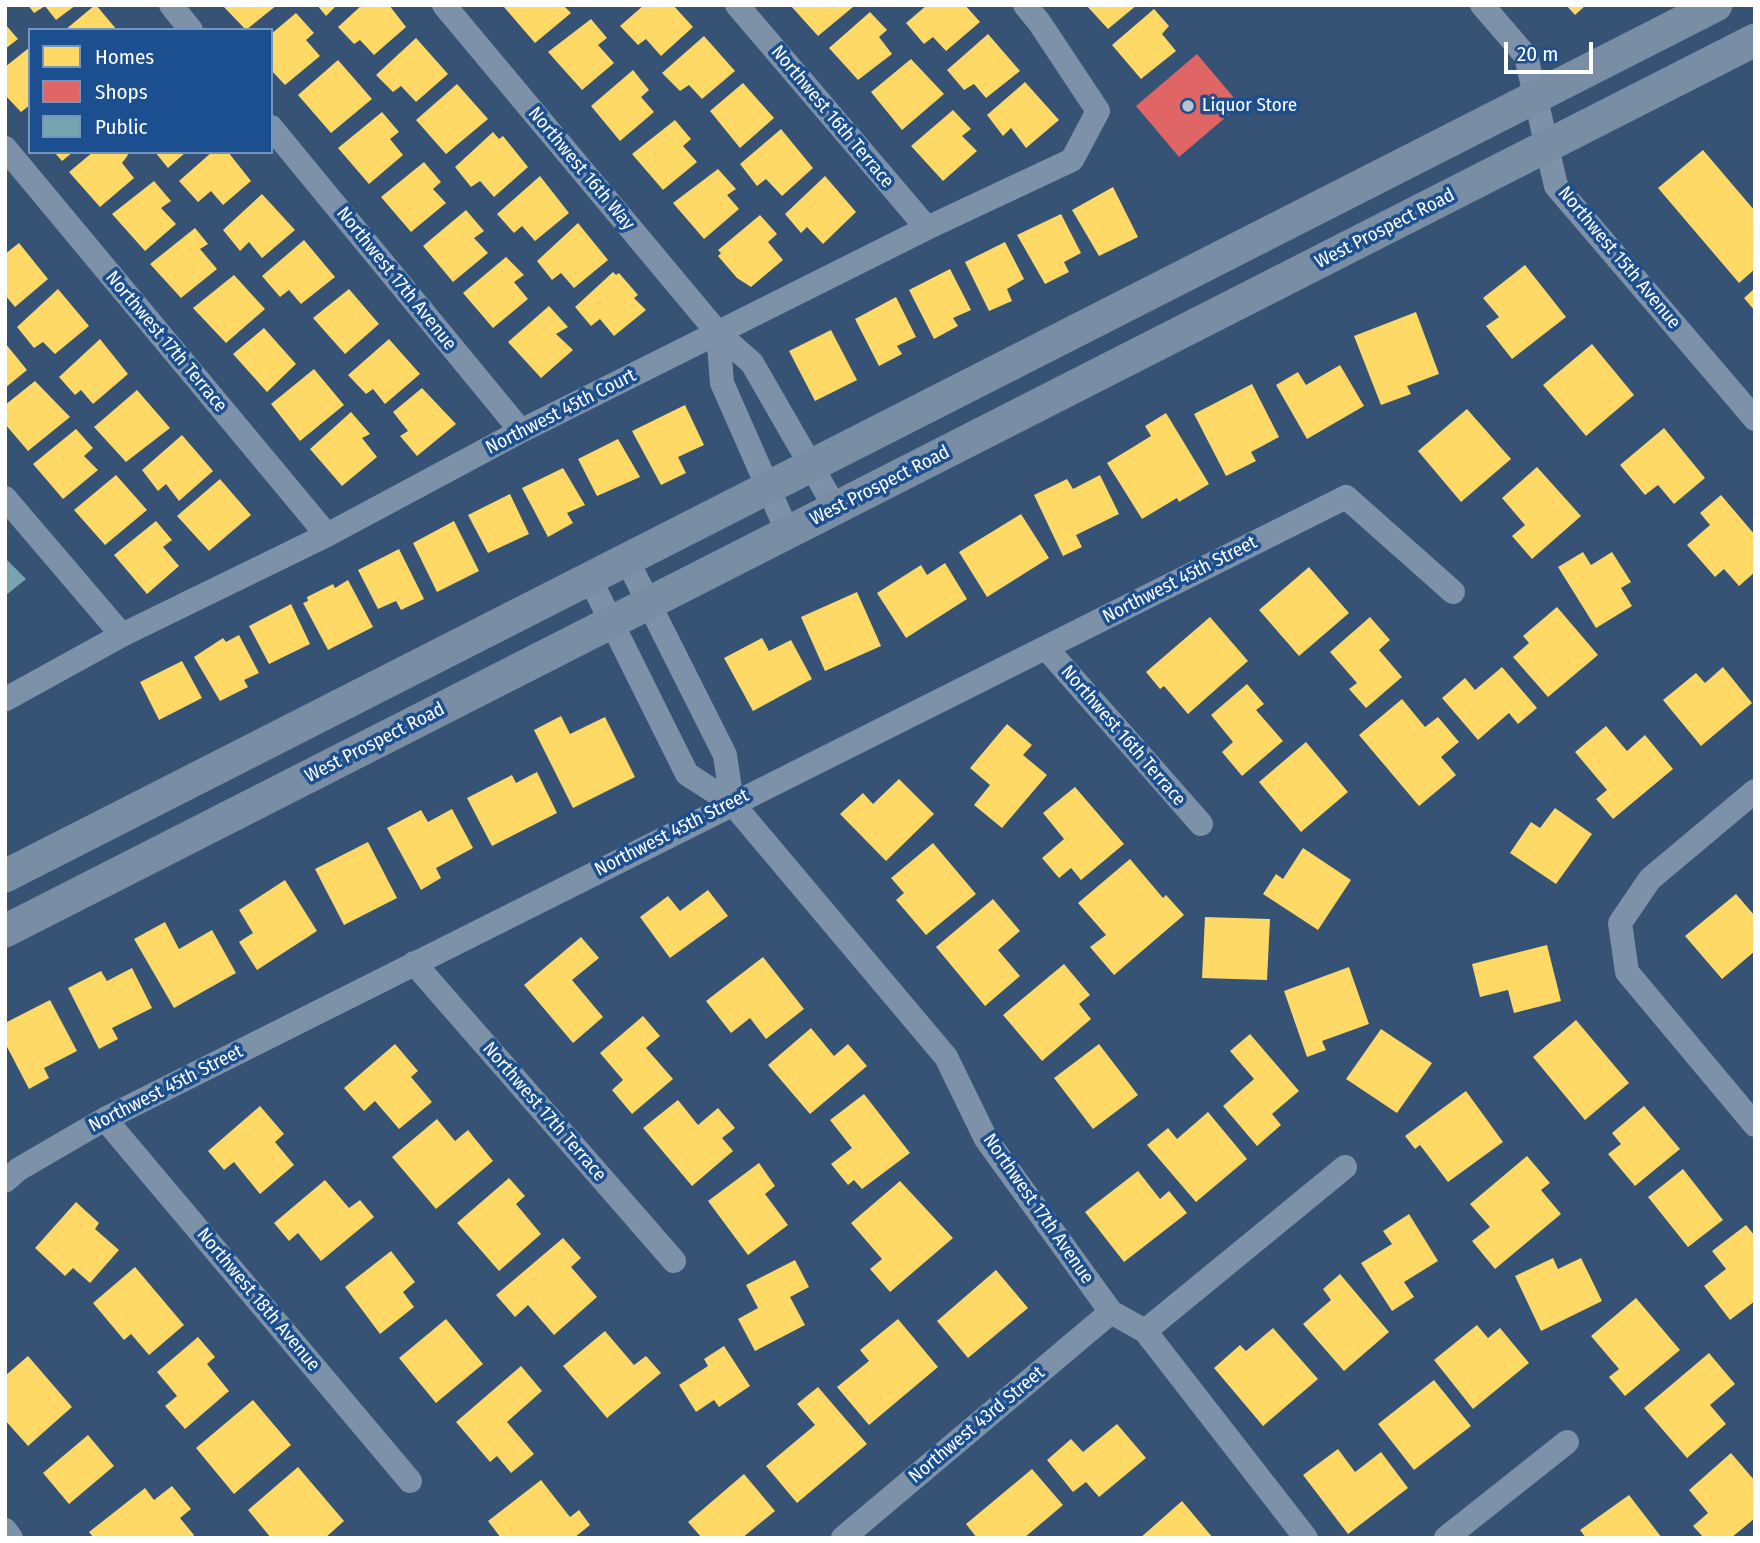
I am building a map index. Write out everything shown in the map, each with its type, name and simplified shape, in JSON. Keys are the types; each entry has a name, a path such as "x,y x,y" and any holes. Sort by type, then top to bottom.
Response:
{"main road":[{"path":"5,876 1716,5"},
{"name":"West Prospect Road","path":"5,931 1755,40"}],"street":[{"path":"171,5 189,28"},
{"name":"Northwest 16th Way","path":"443,5 718,333 752,363 836,509"},
{"name":"Northwest 16th Terrace","path":"737,5 927,228"},
{"name":"Northwest 45th Court","path":"6,699 122,635 327,535 521,431 927,228 1072,160 1098,111 1040,22 1025,5"},
{"name":"Northwest 15th Avenue","path":"1482,5 1526,56 1556,186 1755,419"},
{"name":"Northwest 17th Avenue","path":"273,129 521,431"},
{"name":"Northwest 17th Terrace","path":"5,148 327,535"},
{"path":"718,333 722,383 788,533"},
{"name":"Northwest 45th Street","path":"5,1181 19,1169 106,1119 1346,497 1453,592"},
{"path":"5,498 122,635"},
{"path":"627,560 725,755 732,803"},
{"name":"Northwest 17th Avenue","path":"590,579 687,774 732,803 946,1057 986,1139 1111,1312 1145,1331 1306,1538"},
{"name":"Northwest 16th Terrace","path":"1046,648 1201,824"},
{"path":"1755,791 1650,879 1620,923 1627,972 1755,1125"},
{"name":"Northwest 17th Terrace","path":"414,963 674,1261"},
{"name":"Northwest 18th Avenue","path":"106,1119 410,1481"},
{"path":"1145,1331 1345,1167"},
{"name":"Northwest 43rd Street","path":"843,1538 1111,1312"},
{"path":"1446,1538 1567,1442"},
{"path":"5,1531 11,1538"}],"building: Homes":[{"path":"28,5 76,5 56,20 45,6 34,13"},
{"path":"95,5 115,28 67,28"},
{"path":"222,5 277,5 248,28 244,28"},
{"path":"317,5 337,5 326,16"},
{"path":"362,5 389,5 406,27 374,55 360,40 354,44 338,27"},
{"path":"563,5 571,13 535,43 504,7"},
{"path":"644,5 673,5 693,27 661,56 646,39 638,45 620,26"},
{"path":"790,5 852,5 853,7 818,36"},
{"path":"927,5 965,5 980,22 946,51 933,37 924,44 906,23"},
{"path":"1086,5 1137,5 1108,29"},
{"path":"1566,5 1586,5 1575,15"},
{"path":"1154,9 1169,26 1162,34 1176,51 1141,79 1112,45"},
{"path":"870,12 887,30 879,37 892,54 858,80 829,48"},
{"path":"296,13 314,33 306,40 320,56 285,85 273,72 273,32"},
{"path":"591,19 607,38 598,45 614,63 582,90 548,52"},
{"path":"5,24 18,39 5,49"},
{"path":"988,34 1020,71 986,98 974,84 964,90 947,70"},
{"path":"704,36 735,71 702,99 689,85 680,91 662,73"},
{"path":"416,38 448,74 416,102 401,86 393,92 376,75"},
{"path":"28,49 28,107 21,112 5,95 5,67"},
{"path":"911,59 944,94 902,130 871,92"},
{"path":"338,60 372,99 331,133 298,95"},
{"path":"633,70 649,90 641,97 654,112 620,141 591,106"},
{"path":"1025,82 1059,120 1026,148 1011,128 1003,136 987,115"},
{"path":"743,83 774,118 740,148 710,111"},
{"path":"457,84 488,119 446,154 416,120"},
{"path":"953,110 971,129 962,136 977,151 943,181 911,146"},
{"path":"382,112 399,132 390,139 403,155 369,184 338,148"},
{"path":"675,120 691,139 683,146 697,162 663,190 632,154"},
{"path":"781,129 813,168 782,196 766,179 757,186 740,164"},
{"path":"493,132 499,139 503,136 528,167 494,197 480,181 471,187 455,167"},
{"path":"1703,150 1755,211 1755,269 1739,283 1658,188"},
{"path":"56,154 71,154 62,161"},
{"path":"91,154 127,154 122,163 134,178 100,207 69,172"},
{"path":"157,154 184,154 168,168"},
{"path":"210,154 230,154 251,181 223,205 211,191 198,202 179,181"},
{"path":"424,162 441,182 433,189 446,203 411,232 381,197"},
{"path":"718,169 736,189 727,195 739,209 704,239 673,203"},
{"path":"540,176 569,213 535,241 522,226 514,233 497,214"},
{"path":"825,176 856,212 823,244 807,227 801,233 785,214"},
{"path":"154,181 171,201 161,208 176,224 145,251 112,214"},
{"path":"1113,187 1138,237 1099,256 1072,210"},
{"path":"262,194 295,230 262,258 249,242 240,251 223,230"},
{"path":"466,210 484,231 474,238 488,253 453,282 423,246"},
{"path":"1061,214 1081,253 1064,262 1069,272 1045,284 1017,235"},
{"path":"760,215 777,234 768,242 783,260 751,287 737,278 718,256 721,253 718,250"},
{"path":"578,223 608,260 574,288 561,273 552,280 537,261"},
{"path":"195,228 208,244 200,249 217,269 181,298 150,264"},
{"path":"304,240 335,277 301,304 289,290 280,297 262,276"},
{"path":"1005,242 1024,279 1007,289 1012,301 989,311 965,262"},
{"path":"19,243 48,279 15,307 5,295 5,254"},
{"path":"506,257 524,275 514,282 528,299 493,328 463,293"},
{"path":"1525,265 1566,317 1512,359 1486,326 1499,317 1483,298"},
{"path":"950,269 971,310 953,318 958,326 934,339 909,290"},
{"path":"613,272 616,275 619,273 638,295 634,298 646,310 614,336 600,319 591,326 575,307"},
{"path":"234,275 265,309 226,343 193,308"},
{"path":"1755,288 1755,311 1744,298"},
{"path":"58,289 89,326 55,354 43,342 34,348 17,327"},
{"path":"349,289 379,324 345,354 313,318"},
{"path":"896,297 916,337 897,346 902,354 879,366 855,319"},
{"path":"549,306 568,327 556,334 573,350 541,378 508,342"},
{"path":"1416,312 1439,374 1407,386 1411,394 1381,405 1354,336"},
{"path":"264,328 296,364 267,392 233,354"},
{"path":"831,330 857,380 815,401 789,351"},
{"path":"100,339 128,374 93,404 81,390 75,395 59,377"},
{"path":"389,339 420,374 385,404 373,389 366,394 348,375"},
{"path":"5,343 27,370 5,388"},
{"path":"1592,344 1634,395 1586,436 1543,385"},
{"path":"1340,365 1364,406 1307,439 1276,385 1298,372 1306,385"},
{"path":"314,369 344,405 300,441 271,404"},
{"path":"35,381 70,417 28,451 5,424 5,405"},
{"path":"1252,384 1279,437 1251,452 1256,461 1226,476 1194,414"},
{"path":"422,388 456,424 417,456 400,436 408,431 393,412"},
{"path":"137,390 170,428 126,462 94,427"},
{"path":"685,405 704,445 678,457 686,473 661,485 632,431"},
{"path":"1467,409 1511,459 1461,502 1418,451"},
{"path":"351,412 370,434 362,438 377,457 342,486 310,449"},
{"path":"1166,413 1209,484 1179,502 1177,498 1142,519 1107,463 1151,436 1145,426"},
{"path":"1664,428 1705,478 1674,504 1658,485 1645,495 1620,465"},
{"path":"76,429 93,448 84,456 98,470 63,499 33,464"},
{"path":"182,435 213,471 179,501 166,484 158,491 142,470"},
{"path":"618,439 640,477 597,496 578,459"},
{"path":"1537,467 1581,516 1532,559 1512,536 1525,525 1502,498"},
{"path":"563,468 585,505 567,513 573,523 548,537 522,488"},
{"path":"116,475 147,510 105,545 74,510"},
{"path":"1100,475 1119,514 1076,535 1082,547 1063,556 1034,495 1067,479 1073,489"},
{"path":"220,479 251,515 209,551 177,516"},
{"path":"510,494 529,534 488,553 468,515"},
{"path":"1721,495 1755,535 1755,572 1739,586 1724,569 1715,577 1687,545 1710,525 1700,513"},
{"path":"1021,514 1049,558 987,597 959,552"},
{"path":"156,521 172,540 163,547 179,566 147,594 114,555"},
{"path":"454,521 479,571 437,592 413,543"},
{"path":"399,549 424,599 401,610 396,601 378,609 358,570"},
{"path":"1583,552 1591,565 1612,552 1631,582 1621,588 1632,606 1596,628 1558,567"},
{"path":"945,563 967,599 906,638 877,593 921,565 927,575"},
{"path":"1309,567 1349,613 1299,656 1259,610"},
{"path":"348,580 373,627 328,650 303,603 308,601 307,597 333,584 335,588"},
{"path":"857,592 881,646 825,671 801,617"},
{"path":"291,604 310,644 269,664 249,626"},
{"path":"1557,607 1598,655 1548,697 1513,657 1529,643 1523,636"},
{"path":"1210,617 1248,661 1188,714 1164,686 1160,689 1146,672"},
{"path":"1370,617 1390,640 1379,650 1402,677 1366,708 1349,689 1357,683 1330,652"},
{"path":"239,635 259,673 244,680 248,687 220,701 194,657 223,638 226,642"},
{"path":"762,638 769,651 791,640 812,679 753,711 724,658"},
{"path":"182,661 202,698 159,720 140,682"},
{"path":"1502,667 1537,708 1518,724 1509,713 1478,740 1442,698 1465,678 1475,690"},
{"path":"1723,667 1752,703 1701,746 1663,700 1696,673 1705,683"},
{"path":"1247,684 1264,704 1256,710 1283,741 1242,776 1222,752 1233,742 1211,715"},
{"path":"1402,699 1425,727 1438,717 1459,742 1441,757 1456,775 1419,806 1359,735"},
{"path":"561,716 570,734 605,717 635,777 573,808 534,730"},
{"path":"1007,724 1032,745 1023,755 1047,775 1002,828 974,805 990,785 970,768"},
{"path":"1606,726 1627,751 1645,735 1673,769 1613,819 1596,799 1607,790 1575,752"},
{"path":"1306,742 1348,792 1301,832 1259,782"},
{"path":"537,772 557,813 492,846 467,798 512,775 516,783"},
{"path":"899,779 934,814 886,861 840,814 863,793 873,804"},
{"path":"1075,787 1124,844 1081,880 1071,868 1059,878 1042,858 1064,839 1043,813"},
{"path":"1555,808 1592,834 1556,884 1510,853 1531,822 1540,828"},
{"path":"452,809 473,848 436,868 441,878 421,890 387,828 421,810 428,822"},
{"path":"368,842 397,898 344,925 315,869"},
{"path":"933,843 976,894 926,935 896,900 904,893 891,878"},
{"path":"1303,848 1351,880 1318,930 1263,894 1276,874 1283,879"},
{"path":"1130,859 1163,898 1166,895 1184,915 1114,975 1090,947 1106,935 1078,903"},
{"path":"285,880 317,931 257,970 239,942 253,933 239,910"},
{"path":"708,890 728,916 670,958 640,917 668,896 680,911"},
{"path":"1736,894 1755,916 1755,951 1722,979 1685,936"},
{"path":"993,899 1020,931 998,950 1020,976 985,1006 936,947"},
{"path":"1205,917 1270,919 1267,980 1202,978"},
{"path":"165,922 179,949 212,930 236,973 174,1008 134,939"},
{"path":"581,937 599,958 572,980 603,1017 573,1043 524,985"},
{"path":"1547,945 1561,1001 1514,1013 1508,990 1480,997 1472,964"},
{"path":"763,957 804,1009 766,1039 750,1018 731,1033 706,1001"},
{"path":"1064,964 1090,995 1079,1004 1091,1019 1042,1061 1003,1015"},
{"path":"1349,967 1369,1024 1322,1041 1326,1050 1307,1057 1284,991"},
{"path":"132,968 152,1008 112,1028 118,1039 99,1049 68,988 101,971 107,981"},
{"path":"50,1000 77,1051 44,1068 49,1078 29,1089 5,1043 5,1023"},
{"path":"643,1016 660,1036 646,1048 673,1079 632,1114 612,1090 623,1080 600,1053"},
{"path":"1576,1020 1629,1083 1585,1120 1533,1057"},
{"path":"811,1028 834,1056 848,1044 867,1066 810,1114 768,1065"},
{"path":"1381,1029 1432,1063 1397,1113 1346,1079"},
{"path":"1250,1034 1299,1091 1272,1114 1281,1125 1257,1146 1223,1106 1254,1079 1230,1051"},
{"path":"395,1044 418,1071 411,1077 432,1102 399,1129 375,1101 364,1111 344,1088"},
{"path":"1099,1044 1138,1095 1093,1129 1054,1078"},
{"path":"1466,1091 1503,1142 1448,1182 1420,1145 1415,1149 1405,1136"},
{"path":"864,1094 910,1153 862,1189 854,1180 848,1185 831,1164 852,1148 830,1120"},
{"path":"678,1100 698,1125 718,1108 735,1128 722,1138 733,1151 692,1186 643,1128"},
{"path":"260,1106 284,1134 275,1142 294,1165 260,1194 234,1162 224,1170 208,1151"},
{"path":"1644,1106 1680,1149 1635,1186 1608,1154 1621,1144 1612,1133"},
{"path":"1208,1112 1247,1159 1196,1202 1147,1145 1168,1128 1177,1139"},
{"path":"437,1119 455,1141 468,1130 493,1161 436,1209 392,1157"},
{"path":"1527,1156 1550,1183 1541,1190 1561,1214 1495,1269 1472,1241 1490,1227 1470,1204"},
{"path":"759,1163 775,1186 765,1194 788,1225 748,1255 708,1201"},
{"path":"1683,1169 1723,1220 1688,1247 1648,1197"},
{"path":"1138,1171 1160,1199 1169,1191 1187,1213 1124,1262 1085,1212"},
{"path":"509,1178 525,1196 516,1204 541,1234 499,1271 457,1223"},
{"path":"325,1180 349,1208 360,1200 374,1217 321,1261 298,1233 289,1241 274,1223"},
{"path":"900,1181 953,1238 890,1292 870,1269 882,1259 851,1223"},
{"path":"76,1202 99,1223 95,1229 119,1250 90,1283 73,1268 65,1276 35,1248"},
{"path":"1409,1214 1438,1261 1404,1282 1414,1297 1392,1311 1361,1263 1392,1244 1383,1231"},
{"path":"1746,1225 1755,1236 1755,1301 1730,1320 1704,1286 1726,1269 1712,1251"},
{"path":"563,1238 581,1258 571,1267 597,1297 554,1335 528,1305 515,1317 496,1295"},
{"path":"391,1251 415,1282 403,1292 414,1307 380,1334 345,1287"},
{"path":"1553,1258 1558,1269 1581,1258 1602,1301 1541,1331 1515,1276"},
{"path":"795,1260 809,1287 790,1297 805,1325 755,1351 738,1319 758,1308 746,1285"},
{"path":"135,1267 184,1325 149,1355 131,1334 124,1340 93,1303"},
{"path":"996,1270 1028,1308 968,1358 937,1321"},
{"path":"1340,1274 1389,1332 1344,1371 1303,1324 1331,1300 1323,1289"},
{"path":"1636,1298 1680,1350 1625,1396 1609,1377 1619,1369 1591,1336"},
{"path":"446,1319 483,1364 436,1403 399,1358"},
{"path":"898,1319 938,1367 869,1425 837,1387 869,1361 860,1350"},
{"path":"1477,1325 1488,1338 1500,1328 1529,1363 1473,1409 1434,1360"},
{"path":"1273,1328 1318,1379 1263,1426 1214,1368 1240,1345 1246,1351"},
{"path":"605,1331 634,1365 646,1356 661,1373 607,1418 563,1366"},
{"path":"198,1337 215,1357 207,1364 229,1391 185,1429 165,1406 177,1396 157,1372"},
{"path":"724,1346 750,1386 719,1407 714,1400 696,1412 679,1385 708,1366 704,1359"},
{"path":"1709,1353 1735,1384 1710,1405 1726,1424 1687,1458 1644,1408"},
{"path":"28,1356 72,1407 28,1446 5,1420 5,1376"},
{"path":"521,1366 542,1391 507,1422 534,1454 511,1473 497,1456 490,1462 456,1422"},
{"path":"1434,1380 1471,1426 1414,1470 1378,1424"},
{"path":"818,1387 867,1444 797,1503 766,1466 815,1425 797,1404"},
{"path":"253,1400 291,1445 234,1494 196,1448"},
{"path":"1117,1424 1146,1458 1099,1497 1086,1482 1073,1492 1047,1460 1071,1439 1083,1452"},
{"path":"88,1435 114,1466 69,1504 43,1473"},
{"path":"1338,1449 1355,1472 1381,1452 1408,1488 1348,1534 1303,1475"},
{"path":"1731,1453 1755,1481 1755,1518 1731,1538 1704,1538 1693,1526 1708,1513 1689,1490"},
{"path":"298,1467 344,1521 325,1538 271,1538 248,1510"},
{"path":"1032,1469 1063,1505 1024,1538 977,1538 966,1524"},
{"path":"744,1474 775,1511 742,1538 702,1538 688,1522"},
{"path":"541,1480 570,1517 579,1510 590,1525 574,1538 501,1538 488,1521"},
{"path":"172,1486 191,1509 180,1518 194,1535 191,1538 94,1538 89,1532 145,1488 154,1500"},
{"path":"1629,1495 1662,1538 1586,1538 1580,1530"},
{"path":"1182,1501 1213,1538 1140,1538"}],"building: Shops":[{"name":"Liquor Store","path":"1197,54 1240,105 1179,157 1136,106"}],"building: Public":[{"path":"5,558 26,579 5,596"}],"place":[{"name":"Liquor Store","path":"1188,106"}]}
